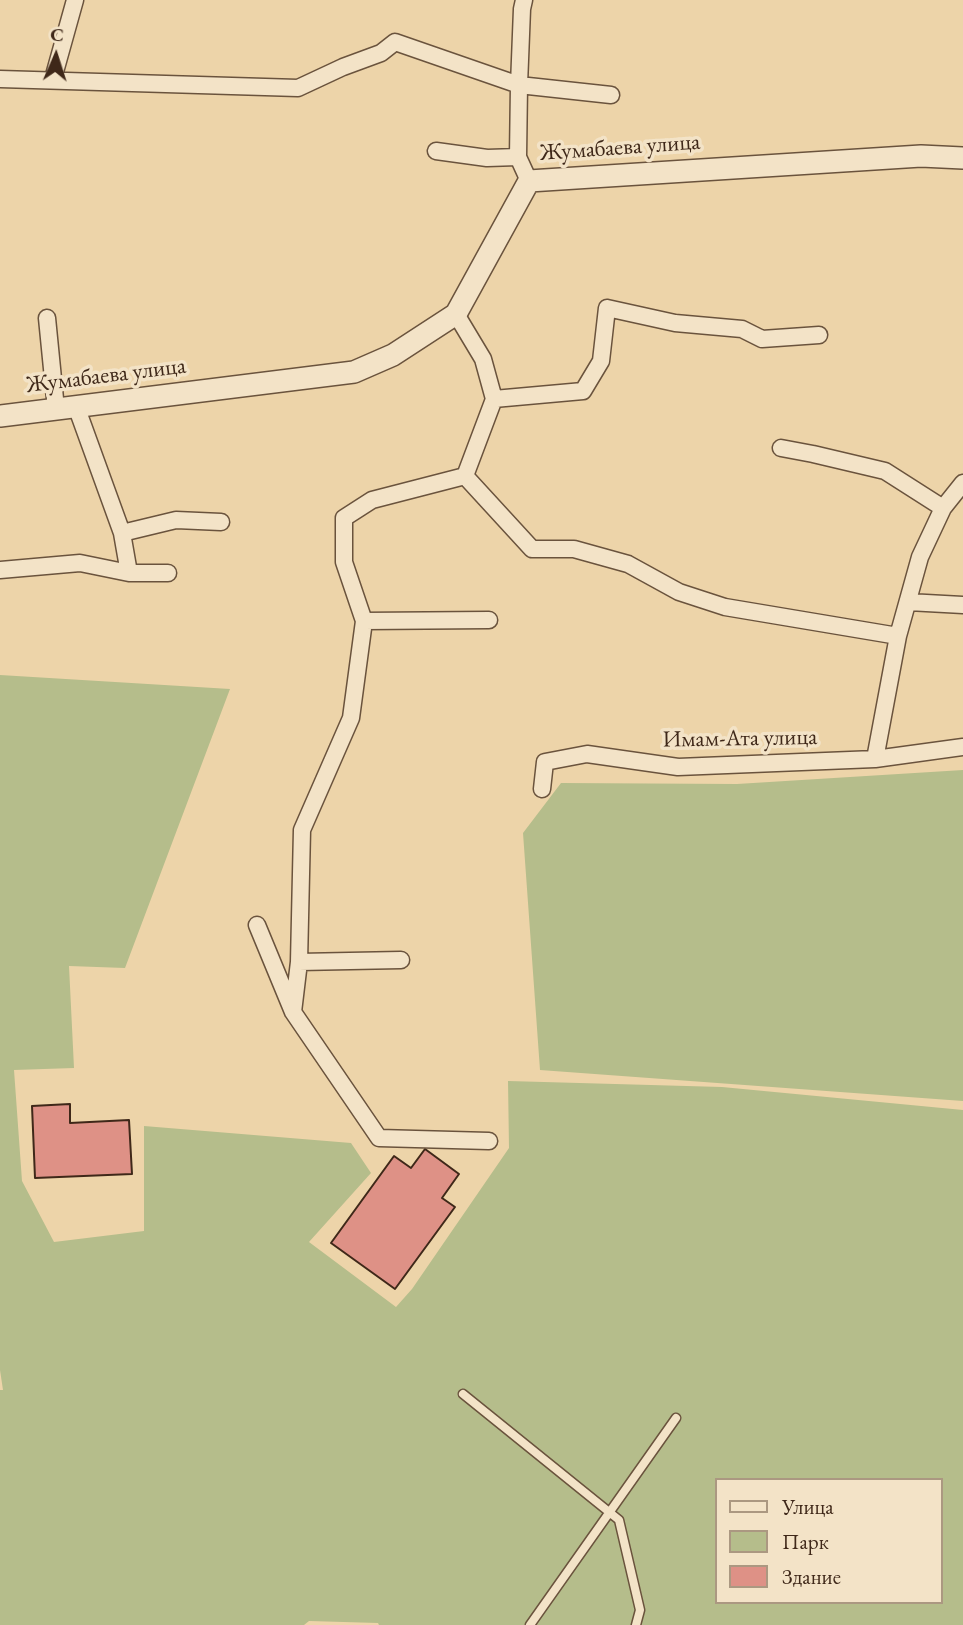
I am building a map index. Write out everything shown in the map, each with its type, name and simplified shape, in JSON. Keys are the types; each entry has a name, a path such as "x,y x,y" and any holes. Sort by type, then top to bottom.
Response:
{"street":[{"path":"53,79 75,0"},
{"path":"524,0 518,157 529,181"},
{"path":"0,79 298,88 381,53 395,42 519,85 611,95"},
{"path":"436,151 486,158 518,157"},
{"name":"Жумабаева улица","path":"0,416 354,372 393,355 456,314 529,181 921,156 963,158"},
{"path":"494,399 583,391 601,361 607,307 675,323 742,329 762,339 819,335"},
{"path":"456,314 483,359 494,399 465,476"},
{"path":"47,318 66,408 122,533 129,573"},
{"path":"781,448 885,471 943,508"},
{"path":"293,1012 299,962 302,830 351,718 364,621 344,562 344,518 372,500 465,476"},
{"path":"465,476 532,549 575,549 628,564 679,592 725,607 898,636"},
{"path":"875,759 898,636 920,557 943,508 963,483"},
{"path":"122,533 176,520 221,522"},
{"path":"0,570 80,563 129,573 168,573"},
{"path":"908,602 963,605"},
{"path":"364,621 489,620"},
{"name":"Имам-Ата улица","path":"542,789 545,762 587,754 678,767 875,759 963,747"},
{"path":"257,925 293,1012 379,1138 489,1141"},
{"path":"299,962 401,960"}],"lane":[{"path":"463,1394 619,1520 640,1610 636,1625"},
{"path":"530,1625 676,1418"}],"green space":[{"path":"0,675 230,689 125,968 69,966 74,1068 14,1070 22,1181 54,1242 144,1231 144,1126 351,1143 371,1173 309,1242 396,1307 412,1289 509,1148 508,1081 722,1087 963,1110 963,1625 379,1625 309,1621 304,1625 0,1625 0,1390 3,1390 0,1370"},
{"path":"963,770 963,1101 540,1070 523,833 561,783 737,784"}],"building":[{"path":"70,1104 70,1123 129,1120 132,1174 35,1178 32,1106"},
{"path":"425,1149 459,1174 442,1198 455,1207 395,1289 331,1243 394,1156 411,1168"}]}
